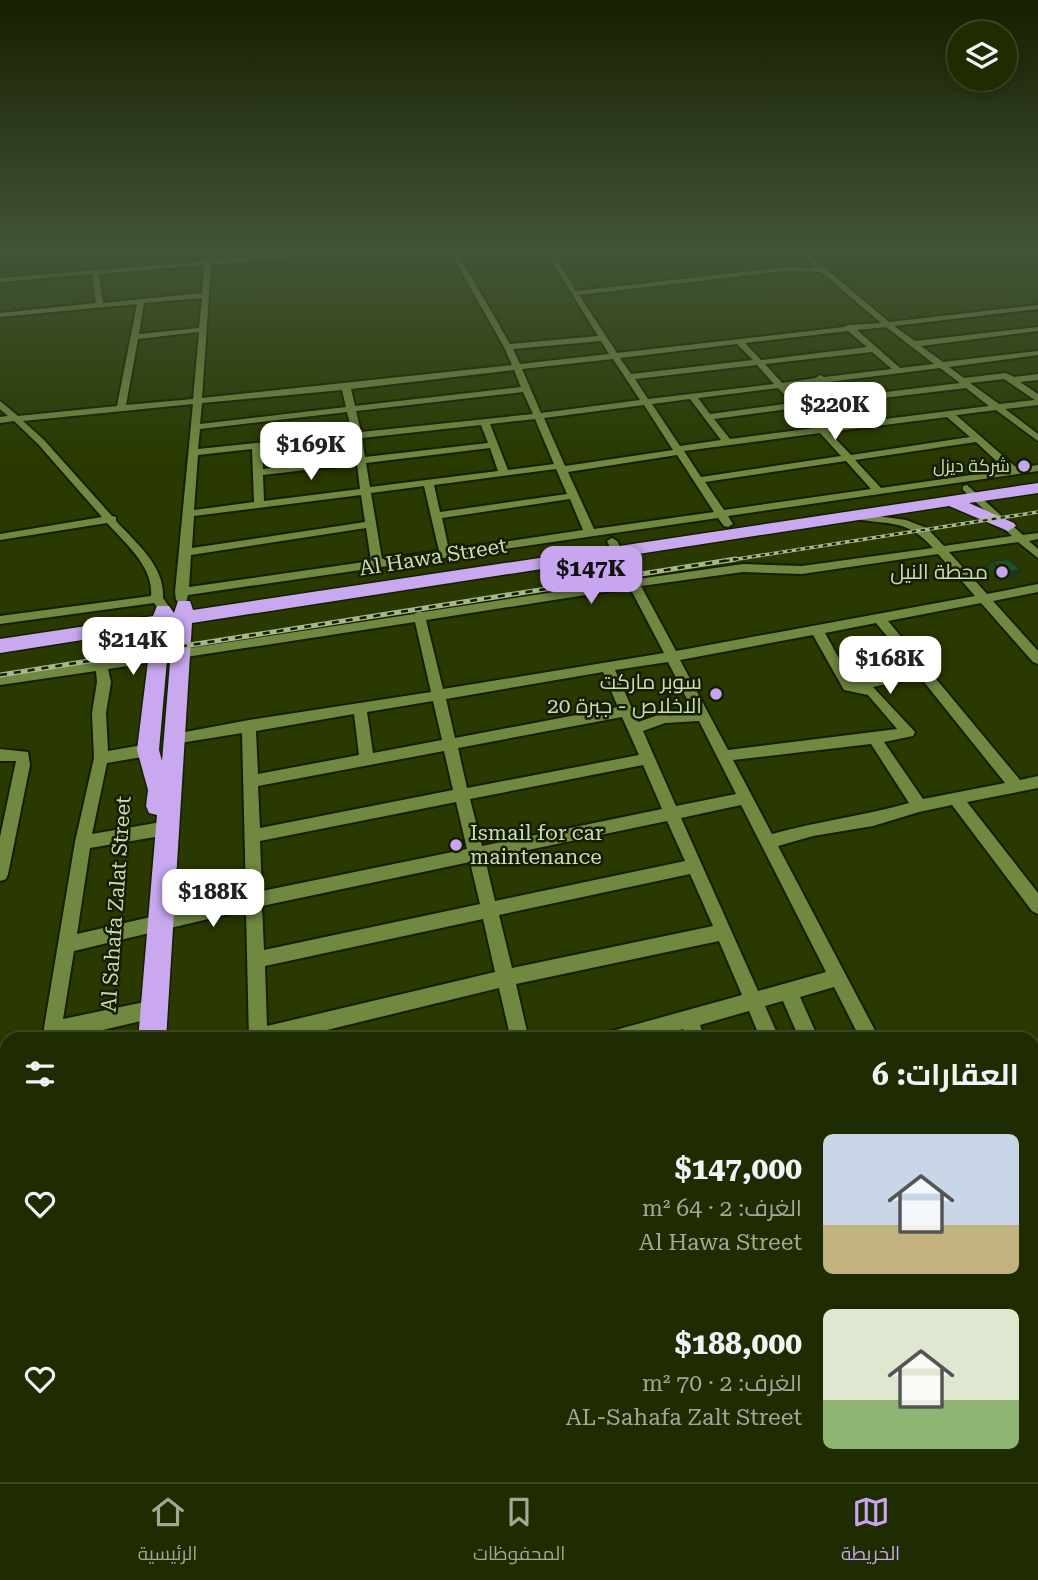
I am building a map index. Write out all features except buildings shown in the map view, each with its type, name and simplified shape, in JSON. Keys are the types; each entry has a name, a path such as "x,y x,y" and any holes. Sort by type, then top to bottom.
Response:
{"highway":[{"name":"Al Hawa Street","path":"0,631 940,503 972,492 1038,477"},
{"name":"Al Hawa Street","path":"615,546 725,519 972,492 1007,493 1038,488"},
{"path":"1007,493 999,505 1014,532"},
{"path":"940,503 977,510 1014,532"},
{"name":"Al Hawa Street","path":"0,646 171,607"},
{"name":"Al Sahafa Zalat Street","path":"142,1032 148,1010 161,829 159,790 148,751 170,656 171,607"},
{"path":"161,829 174,739 170,656"},
{"path":"148,1010 151,1032"}],"street":[{"path":"121,408 137,319"},
{"path":"171,607 185,552 202,319"},
{"path":"493,319 508,347 559,468 590,533"},
{"path":"591,319 725,519"},
{"path":"881,319 1036,435"},
{"path":"0,420 346,387 928,319"},
{"path":"1027,323 1038,330"},
{"path":"848,327 896,368"},
{"path":"134,337 200,330"},
{"path":"914,344 1038,330"},
{"path":"508,347 604,338"},
{"path":"738,340 879,491"},
{"path":"631,377 873,349"},
{"path":"192,453 537,416 896,368 1038,353"},
{"path":"843,400 1002,376 1013,380 1038,400"},
{"path":"1013,380 1038,377"},
{"path":"820,378 867,424"},
{"path":"346,387 357,435 377,564"},
{"path":"194,427 525,389"},
{"path":"691,395 726,441"},
{"path":"188,514 559,468 678,451 726,441 949,414 1038,400"},
{"path":"0,404 17,418 112,519 147,562 171,607"},
{"path":"708,417 799,405"},
{"path":"949,414 1014,471"},
{"path":"484,421 504,473"},
{"path":"698,480 846,456 978,439"},
{"path":"257,445 259,504"},
{"path":"258,473 494,445"},
{"path":"0,620 171,607 377,564 590,533 725,519 879,491 1038,468"},
{"path":"428,483 445,554"},
{"path":"972,492 1038,555"},
{"path":"436,516 572,496"},
{"path":"850,515 886,519 915,527 933,539 981,598 1036,655"},
{"path":"0,537 112,519"},
{"path":"185,552 372,524"},
{"path":"0,680 633,583 743,568 802,570 940,549 1014,532 1038,536"},
{"path":"615,546 867,1032"},
{"path":"174,739 670,656 1038,588"},
{"path":"419,615 518,1032"},
{"path":"878,617 1016,786"},
{"path":"816,629 849,687"},
{"path":"52,1032 83,842 101,758 99,713 104,682 101,664"},
{"path":"607,666 768,1032"},
{"path":"849,687 924,672"},
{"path":"723,756 803,744 875,739 908,732 872,691 849,687"},
{"path":"360,707 367,760"},
{"path":"252,781 626,711"},
{"path":"634,729 664,718 702,716"},
{"path":"249,725 255,835 258,1032"},
{"path":"875,739 919,806"},
{"path":"101,758 148,751"},
{"path":"0,755 23,756 0,874"},
{"path":"255,835 647,759"},
{"path":"768,842 813,829 873,820 919,806 1038,782"},
{"path":"68,944 256,900 745,798"},
{"path":"956,799 1038,906"},
{"path":"83,842 161,829"},
{"path":"256,960 694,866"},
{"path":"283,1032 505,978 723,932"},
{"path":"645,1032 839,977"},
{"path":"789,991 807,1032"},
{"path":"63,1032 148,1010"},
{"path":"689,1021 693,1032"}],"railway":[{"path":"725,561 1038,512"},
{"path":"0,675 736,559"}],"place":[{"name":"شركة ديزل","path":"1024,466"},
{"name":"محطة النيل","path":"1002,572"},
{"name":"سوبر ماركت الاخلاص - جبرة 20","path":"716,694"},
{"name":"Ismail for car maintenance","path":"456,845"}]}
